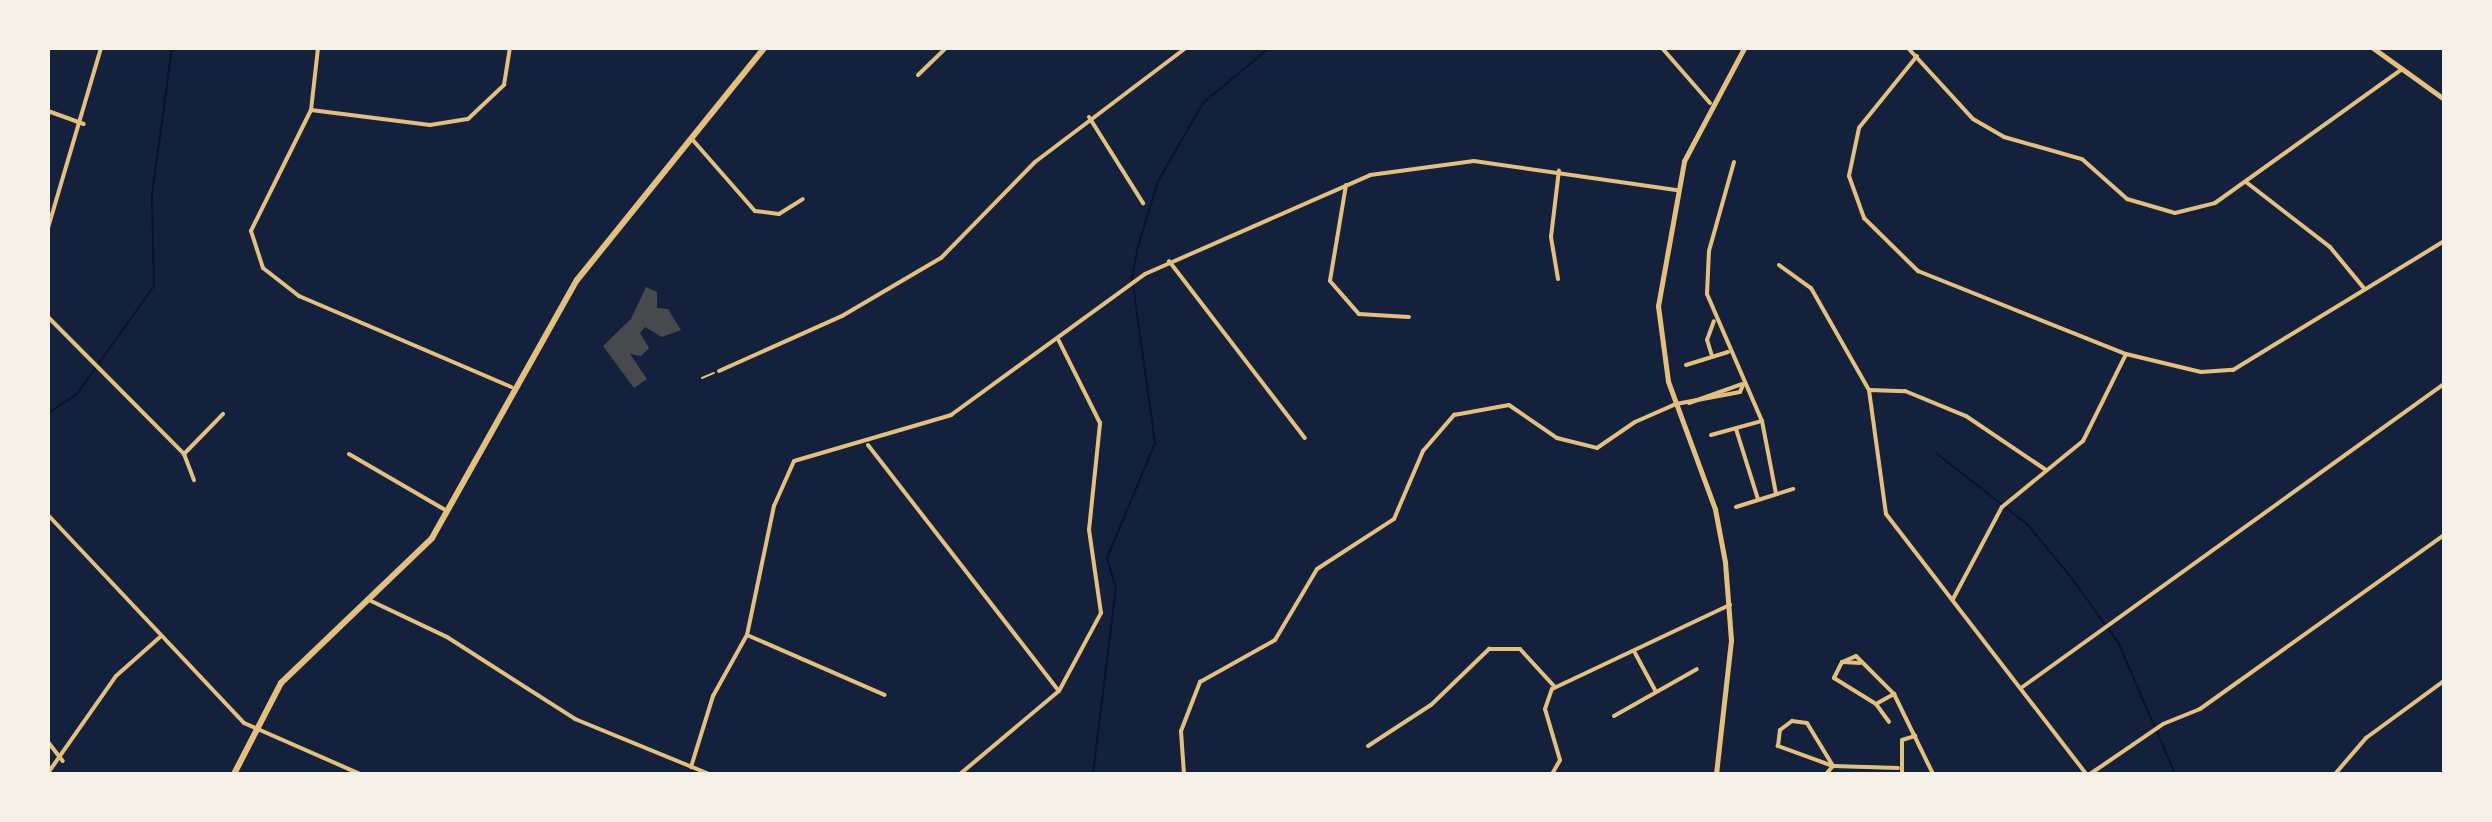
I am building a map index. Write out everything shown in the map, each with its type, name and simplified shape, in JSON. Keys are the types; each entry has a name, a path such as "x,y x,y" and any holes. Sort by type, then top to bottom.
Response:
{"main road":[{"path":"234,774 252,727 281,683 422,550 449,512 511,387 581,274 764,48"},
{"path":"1716,774 1730,605 1720,528 1676,404 1658,306 1676,190 1710,103 1744,48"},
{"path":"2373,48 2444,99"}],"street":[{"path":"48,228 84,124 101,48"},
{"path":"318,48 311,110 251,231 263,268 299,296 511,387"},
{"path":"311,110 430,125 468,119 504,85 510,48"},
{"path":"918,75 946,48"},
{"path":"719,371 880,297 941,258 1089,117 1186,48"},
{"path":"1662,48 1710,103"},
{"path":"1908,48 1973,119 2004,137 2082,159 2127,199 2153,210 2196,210 2246,182 2402,69"},
{"path":"1917,56 1859,128 1849,161 1856,204 1869,226 1918,271 2126,354 2201,372 2233,370 2363,287 2444,241"},
{"path":"48,111 84,124"},
{"path":"1089,117 1143,203"},
{"path":"691,138 755,211 779,214 803,199"},
{"path":"691,767 713,696 747,635 787,466 868,445 951,415 1169,261 1346,185 1394,168 1441,162 1559,170 1676,190"},
{"path":"1734,162 1709,251 1714,321 1762,421 1776,494"},
{"path":"1558,279 1551,237 1559,170"},
{"path":"2246,182 2330,247 2363,287"},
{"path":"1346,185 1330,281 1359,314 1409,317"},
{"path":"1169,261 1305,438"},
{"path":"1779,265 1811,288 1869,390 1880,503 2088,774 2158,727 2200,709 2444,535"},
{"path":"48,317 184,454 194,480"},
{"path":"1712,356 1707,340 1714,321"},
{"path":"960,774 1059,691 1101,613 1089,530 1100,423 1058,339"},
{"path":"1686,365 1728,352"},
{"path":"1953,599 1991,521 2083,441 2126,354"},
{"path":"2021,688 2444,384"},
{"path":"1689,403 1715,391 1743,385"},
{"path":"1184,774 1181,731 1200,682 1275,640 1317,569 1394,519 1423,451 1454,415 1506,404 1557,438 1597,448 1676,404 1717,399 1743,385"},
{"path":"1869,390 1905,391 1966,416 2046,470"},
{"path":"1715,391 1717,399"},
{"path":"184,454 223,414"},
{"path":"1711,435 1762,421"},
{"path":"1736,429 1758,499"},
{"path":"868,445 1059,691"},
{"path":"349,454 449,512"},
{"path":"1736,507 1793,489"},
{"path":"48,515 161,636 252,727 360,774"},
{"path":"369,600 447,637 561,712 709,774"},
{"path":"1552,774 1559,748 1545,709 1555,687 1635,653 1730,605"},
{"path":"747,635 885,695"},
{"path":"48,773 63,761 116,676 161,636"},
{"path":"1368,746 1431,705 1489,649 1520,649 1555,687"},
{"path":"1635,653 1655,691"},
{"path":"1889,722 1876,704 1834,678 1846,655 1860,663 1894,694 1933,774"},
{"path":"1614,716 1697,669"},
{"path":"2335,774 2366,738 2444,681"},
{"path":"1876,704 1894,694"},
{"path":"1833,766 1807,723 1792,721 1780,730 1785,751 1833,766 1898,768"},
{"path":"1902,774 1898,768 1902,740 1915,736"},
{"path":"48,742 63,761"},
{"path":"1826,774 1833,766"}],"path":[{"path":"702,378 719,371"}],"building":[{"path":"646,287 657,292 657,308 668,309 681,330 662,337 645,327 640,333 649,348 641,356 630,354 647,379 634,388 603,346 631,319"}],"waterway":[{"path":"48,413 77,394 154,286 152,195 172,48"},
{"path":"1093,774 1116,588 1107,558 1155,443 1132,277 1138,246 1158,181 1203,103 1269,48"},
{"path":"1936,453 2027,524 2070,576 2118,642 2175,774"}]}
